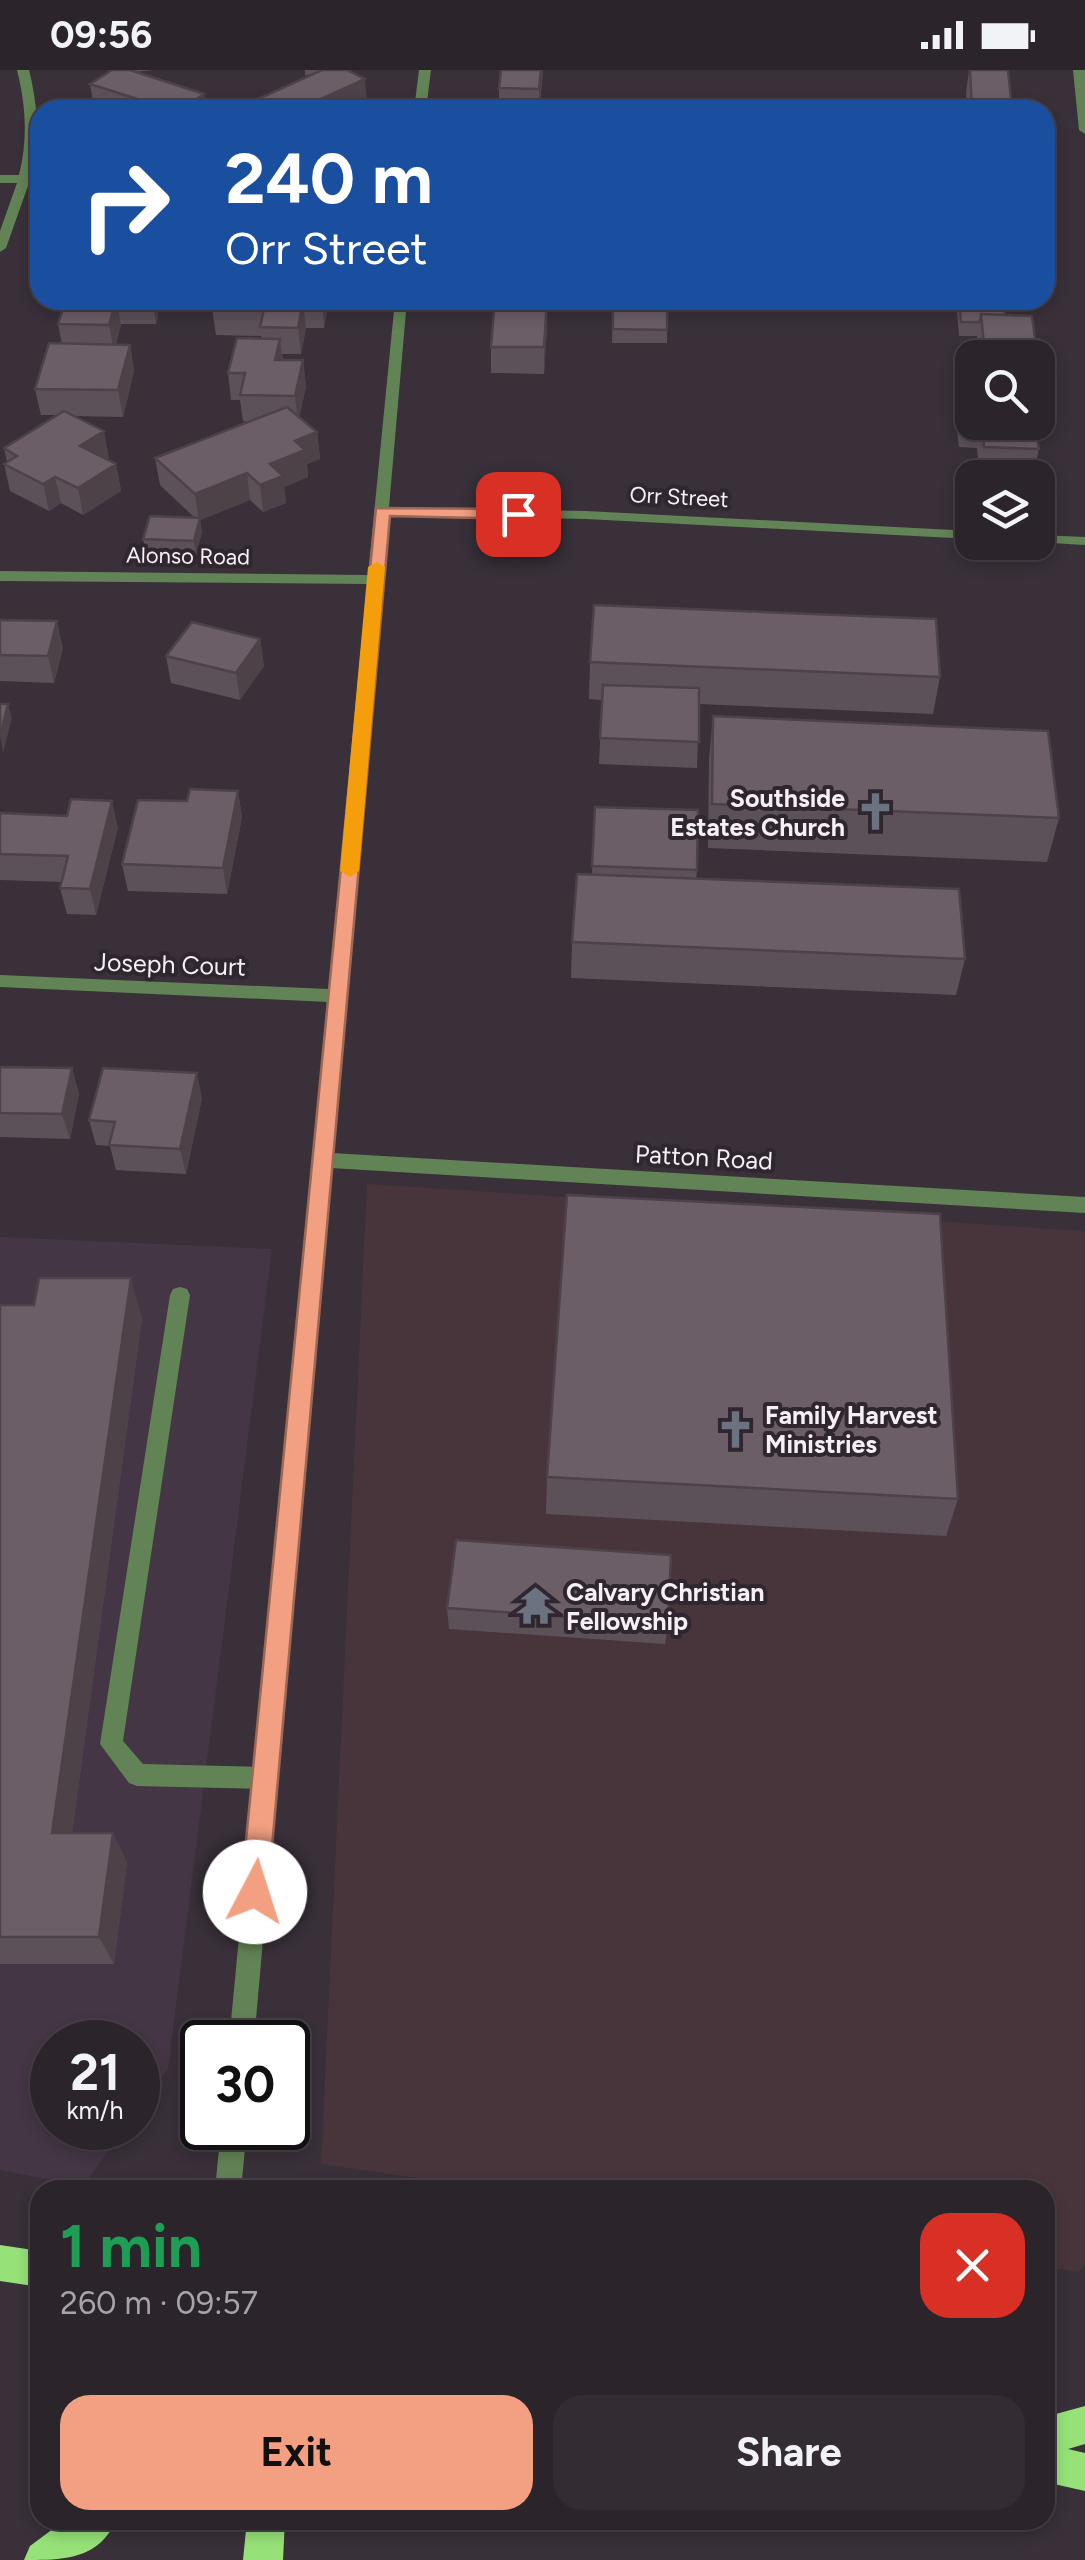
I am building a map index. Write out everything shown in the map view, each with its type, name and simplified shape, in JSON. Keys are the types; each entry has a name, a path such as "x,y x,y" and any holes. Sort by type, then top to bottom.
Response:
{"highway":[{"path":"0,2263 30,2268"},
{"path":"1055,2433 1085,2424"},
{"path":"1055,2465 1085,2472"},
{"path":"44,2560 84,2530"},
{"path":"263,2560 265,2530"}],"street":[{"path":"23,70 32,100"},
{"path":"421,100 425,70"},
{"path":"1079,70 1085,130"},
{"path":"0,248 30,154"},
{"path":"0,178 30,179"},
{"path":"243,2020 400,310"},
{"name":"Orr Street","path":"382,511 605,516 955,534"},
{"path":"1055,539 1085,541"},
{"name":"Alonso Road","path":"0,576 376,580"},
{"name":"Joseph Court","path":"0,982 339,996"},
{"name":"Patton Road","path":"320,1160 1085,1205"},
{"path":"180,1295 112,1744 137,1775 265,1778"},
{"path":"229,2180 232,2150"}],"shaded area":[{"path":"367,1184 1085,1231 1085,2265 1079,2272 1055,2268 1055,2180 432,2180 321,2164"},
{"path":"0,1237 272,1249 168,2069 160,2080 160,2020 30,2020 30,2150 109,2150 87,2180 52,2180 0,2170"}],"building":[{"path":"112,70 130,70 204,94 195,100 140,100 90,84"},
{"path":"322,70 347,70 365,79 319,100 256,100"},
{"path":"501,70 541,70 539,89 499,88"},
{"path":"970,70 1008,70 1011,100 972,100"},
{"path":"63,310 113,310 109,325 58,324"},
{"path":"264,310 301,310 298,328 260,327"},
{"path":"494,310 546,310 544,347 491,347"},
{"path":"613,310 667,310 667,330 613,329"},
{"path":"960,310 1004,310 1005,315 981,314 980,322 961,322"},
{"path":"981,314 1032,316 1035,340 984,340"},
{"path":"237,338 280,339 275,360 303,360 295,396 240,395 245,373 228,373"},
{"path":"49,343 130,345 118,390 35,389"},
{"path":"287,407 317,432 295,441 305,450 270,464 283,476 260,485 247,473 195,494 155,458"},
{"path":"64,411 104,431 80,446 116,464 78,488 55,477 43,484 4,464 17,456 4,448"},
{"path":"983,440 1038,440 1039,449 984,447"},
{"path":"150,516 200,518 194,541 143,539"},
{"path":"594,605 936,619 940,677 590,662"},
{"path":"0,620 57,621 48,656 0,655"},
{"path":"192,622 260,639 236,673 166,656"},
{"path":"603,685 699,688 699,742 600,738"},
{"path":"0,704 8,704 0,736"},
{"path":"713,716 1048,731 1059,818 712,804"},
{"path":"190,789 238,791 223,868 122,864 138,800 187,801"},
{"path":"71,799 112,801 90,889 60,888 68,856 0,854 0,813 67,816"},
{"path":"595,807 698,810 697,870 592,866"},
{"path":"577,874 959,889 965,959 572,942"},
{"path":"0,1067 72,1068 62,1114 0,1113"},
{"path":"103,1068 197,1073 180,1149 109,1145 115,1122 89,1120"},
{"path":"567,1195 940,1214 958,1499 547,1477"},
{"path":"39,1278 131,1278 52,1833 113,1833 99,1937 0,1937 0,1305 34,1305"},
{"path":"456,1540 671,1555 668,1624 447,1608"}],"slow traffic":[{"path":"350,871 377,567"}],"place":[{"name":"Southside Estates Church","path":"875,812"},
{"name":"Family Harvest Ministries","path":"735,1429"},
{"name":"Calvary Christian Fellowship","path":"536,1606"}],"route":[{"path":"255,1892 382,511 518,514"}]}
